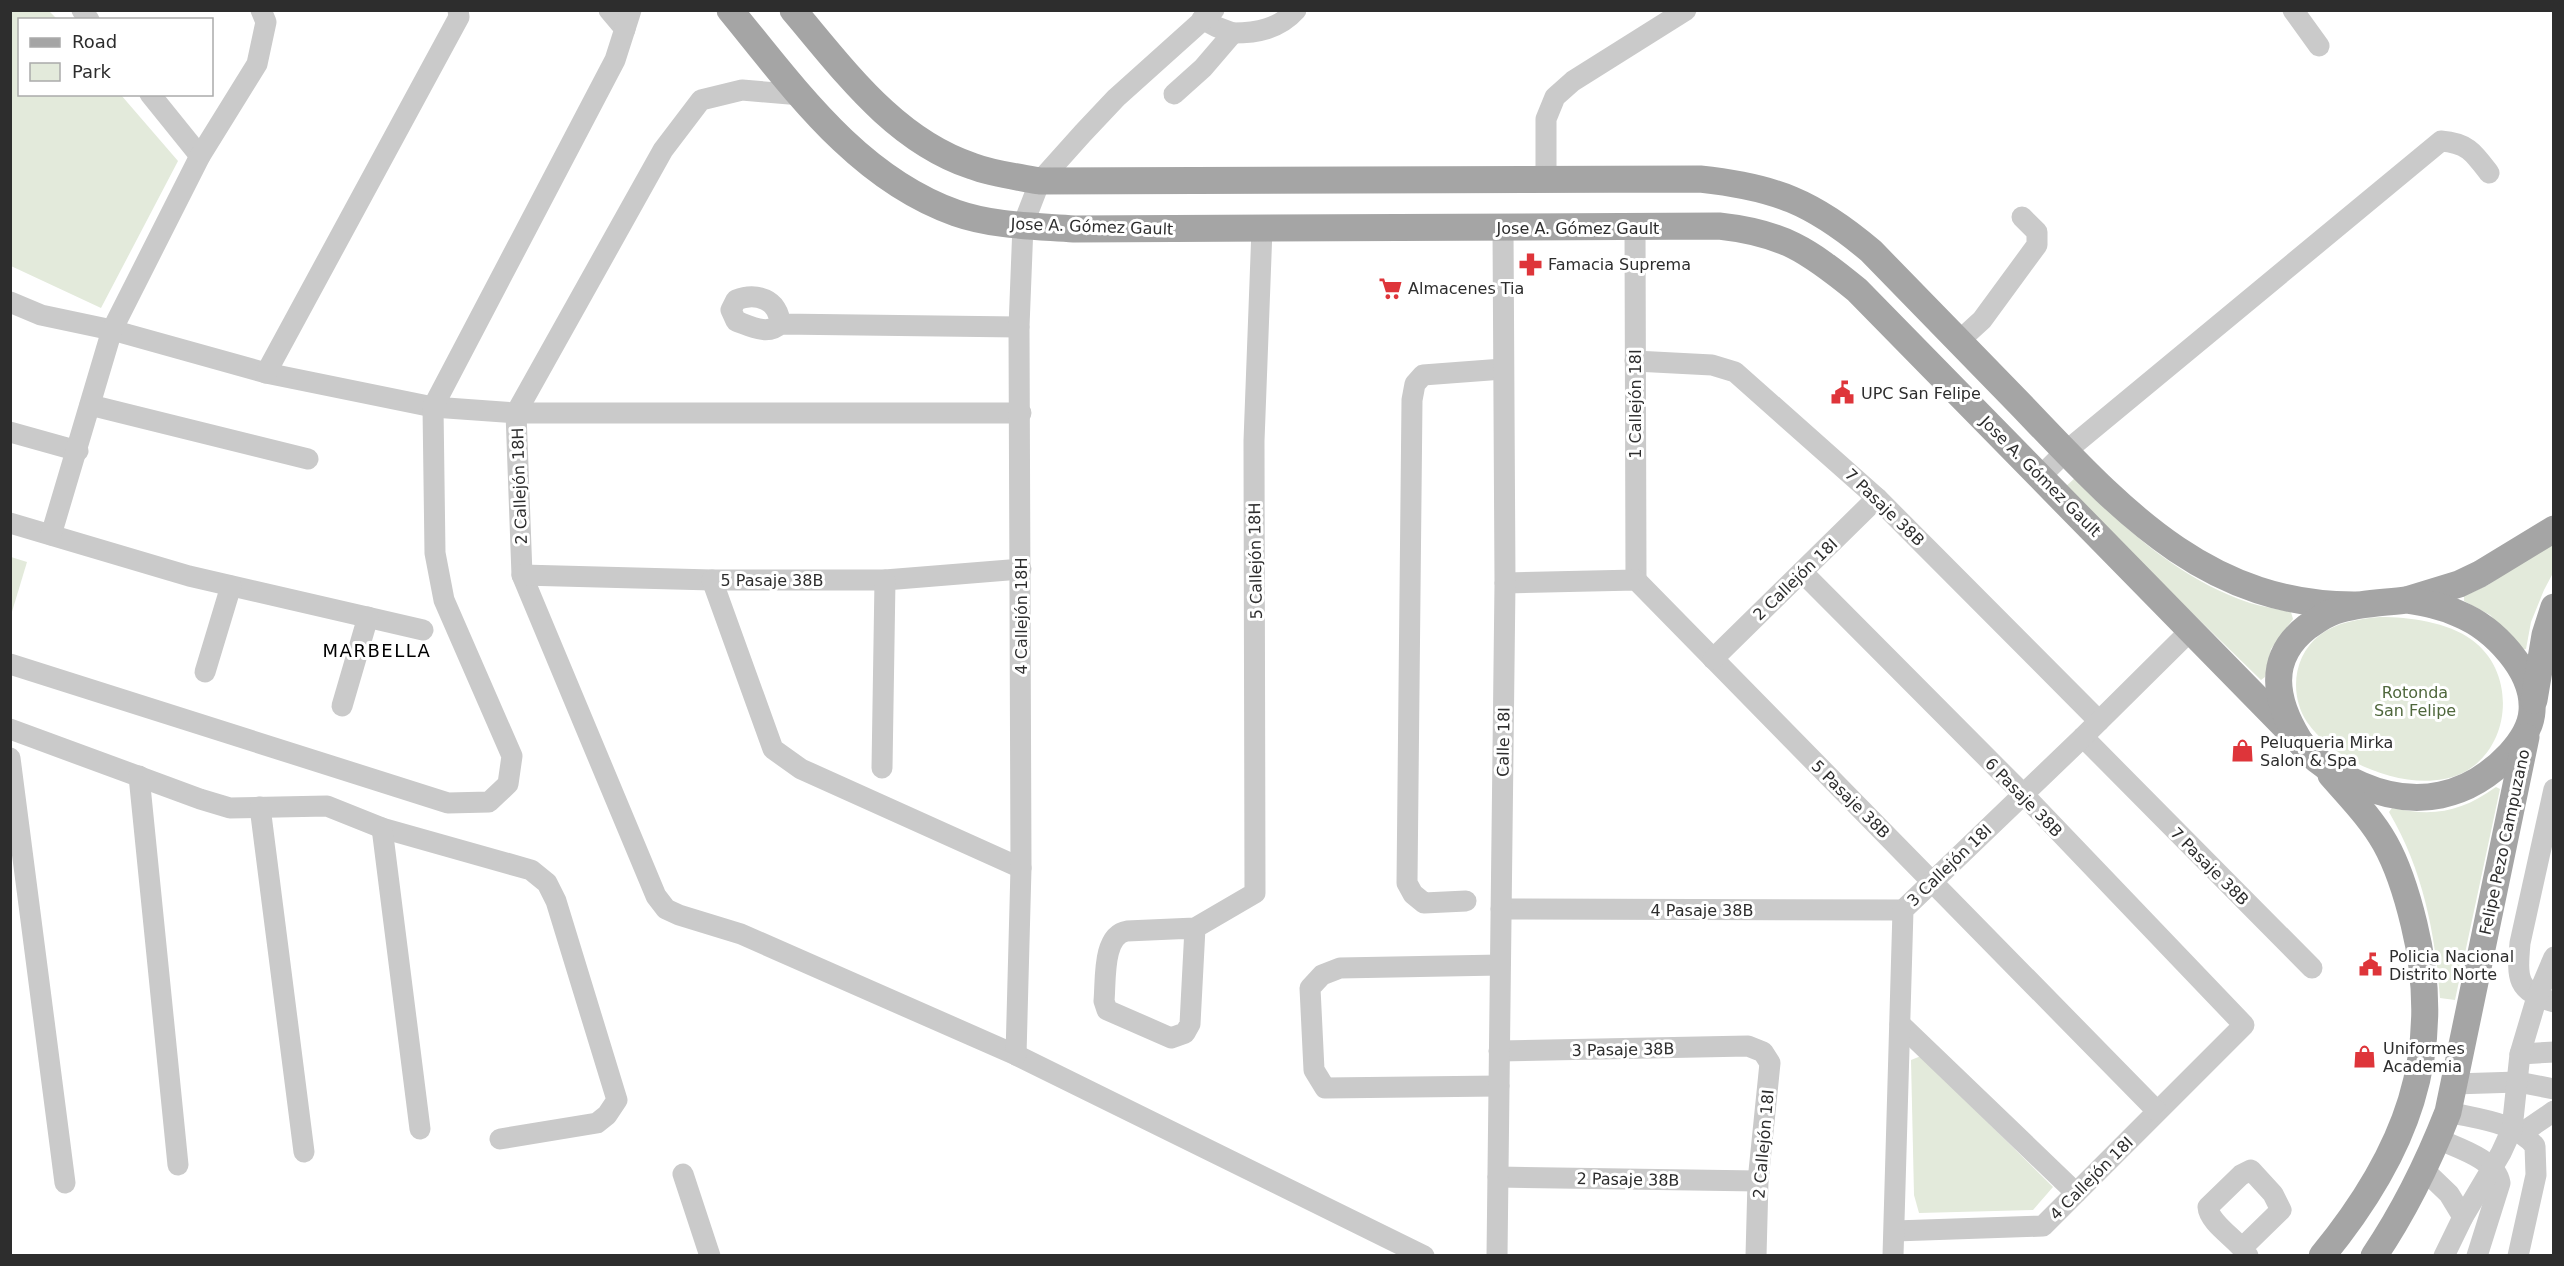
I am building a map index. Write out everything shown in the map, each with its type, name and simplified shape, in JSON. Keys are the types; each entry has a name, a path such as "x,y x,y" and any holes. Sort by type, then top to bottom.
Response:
{"main road":[{"name":"Jose A. Gómez Gault","path":"730,10 837,136 878,172 914,194 956,213 1003,224 1074,229 1503,229 1719,226 1754,230 1787,242 1819,259 1857,290 2301,743"},
{"path":"793,10 872,101 907,132 937,151 972,166 1040,181 1701,179 1742,184 1778,193 1812,207 1871,250 2066,452 2140,522 2183,555 2210,571 2238,584 2296,602 2325,606 2356,606 2406,600 2459,584 2480,574 2553,529"},
{"path":"2406,600 2436,605 2460,614 2490,633 2509,654 2525,678 2530,720"},
{"path":"2322,1256 2362,1200 2389,1155 2410,1108 2421,1063 2426,1025 2420,947 2400,874 2385,842 2365,814 2301,743 2284,712 2278,677 2281,660 2288,647 2316,621 2332,612 2356,606"},
{"path":"2320,763 2368,788 2397,796 2420,798 2445,795 2485,776 2518,745 2530,720 2545,635 2553,607"},
{"name":"Felipe Pezo Campuzano","path":"2374,1256 2424,1170 2448,1112 2530,720"}],"street":[{"path":"51,535 78,451 112,330 200,156 257,64 266,22 261,10"},
{"path":"267,373 459,17 458,10"},
{"path":"10,664 448,803 489,802 508,784 512,756 444,600 435,554 433,406 615,60 628,20 609,10"},
{"path":"1040,181 1116,98 1208,14 1217,27 1233,33 1255,33 1286,22 1296,10"},
{"path":"1546,180 1546,119 1556,97 1573,81 1686,10"},
{"path":"2293,10 2319,46"},
{"path":"1174,94 1203,68 1233,33"},
{"name":"2 Callejón 18H","path":"801,95 742,90 701,100 663,150 516,413 522,575 656,896 666,909 741,934 1016,1055"},
{"path":"152,96 200,156"},
{"path":"2041,476 2066,452 2441,141 2456,142 2472,150 2489,173"},
{"name":"4 Callejón 18H","path":"1016,1055 1021,868 1019,327 1023,225 1040,181"},
{"path":"1959,340 1982,320 2037,244 2037,232 2022,217"},
{"name":"1 Callejón 18I","path":"1635,228 1636,580"},
{"name":"5 Callejón 18H","path":"1195,928 1256,893 1247,642 1245,441 1262,229"},
{"name":"Calle 18I","path":"1497,1256 1505,583 1503,229"},
{"path":"10,302 41,315 112,330 267,373 433,406 516,413 1021,413"},
{"path":"780,324 1019,327"},
{"name":"7 Pasaje 38B","path":"1635,361 1712,365 1735,372 1877,498 2099,721"},
{"path":"1466,901 1424,903 1413,894 1407,884 1413,399 1415,384 1423,375 1503,369"},
{"path":"90,405 308,459"},
{"path":"10,432 78,451"},
{"name":"2 Callejón 18I","path":"1713,659 1877,498"},
{"path":"10,523 189,576 423,630"},
{"name":"5 Pasaje 38B","path":"522,575 712,580 885,580 1021,569"},
{"name":"6 Pasaje 38B","path":"1802,572 2023,795 2244,1025"},
{"path":"712,580 773,749 801,769 1021,868"},
{"path":"882,768 885,580"},
{"path":"1505,583 1636,580"},
{"name":"5 Pasaje 38B","path":"1636,580 2157,1111"},
{"path":"205,672 231,586"},
{"path":"342,706 368,617"},
{"name":"3 Callejón 18I","path":"1893,1256 1903,910 2191,630"},
{"path":"10,729 230,808 327,806 382,828 531,870 547,883 556,902 617,1100 607,1115 597,1122 500,1139"},
{"name":"7 Pasaje 38B","path":"2083,737 2312,968"},
{"path":"10,758 65,1183"},
{"path":"139,776 178,1165"},
{"path":"2545,1000 2527,991 2519,982 2520,943 2553,789"},
{"path":"260,807 304,1152"},
{"path":"382,828 420,1129"},
{"name":"4 Pasaje 38B","path":"1501,909 1903,910"},
{"path":"1195,928 1190,1024 1185,1033 1171,1038 1107,1010 1104,1001 1110,944 1117,934 1127,931 1195,928"},
{"path":"2517,1131 2520,1054 2545,1000 2553,957"},
{"path":"1499,1086 1324,1088 1314,1070 1310,988 1322,975 1340,968 1500,965"},
{"path":"1900,1023 2076,1193"},
{"name":"4 Callejón 18I","path":"1895,1231 2043,1226 2244,1025"},
{"name":"2 Callejón 18I","path":"1748,1046 1763,1052 1770,1063 1758,1181 1756,1256"},
{"name":"3 Pasaje 38B","path":"1499,1051 1748,1046"},
{"path":"2520,1054 2553,1052"},
{"path":"1016,1055 1424,1256"},
{"path":"2454,1084 2518,1082 2553,1089"},
{"path":"2444,1256 2463,1217 2517,1131 2553,1111"},
{"path":"2448,1112 2517,1131 2535,1146 2536,1175 2518,1256"},
{"path":"2438,1140 2465,1151 2493,1168 2498,1174 2500,1183 2477,1256"},
{"path":"2424,1170 2449,1194 2463,1217"},
{"path":"683,1174 710,1256"},
{"name":"2 Pasaje 38B","path":"1498,1177 1758,1181"}],"green space":[{"path":"11,10 49,11 56,18 18,18 18,96 122,96 178,161 101,308 11,266"},
{"path":"2075,478 2134,534 2177,567 2224,593 2250,603 2291,612 2293,619 2271,649 2265,677 2261,680 2064,488"},
{"path":"2553,541 2553,573 2531,622 2526,649 2522,650 2490,615 2464,601 2464,596 2488,585"},
{"path":"10,557 27,562 11,615"},
{"name":"Rotonda San Felipe","path":"2380,617 2416,620 2452,629 2472,640 2488,656 2498,676 2503,697 2502,719 2495,740 2483,757 2466,771 2444,779 2426,781 2388,775 2350,760 2333,749 2307,722 2301,711 2296,688 2299,664 2304,653 2320,635 2334,627 2356,620"},
{"path":"2496,787 2500,789 2455,1000 2440,998 2431,925 2419,879 2411,856 2389,812 2392,808 2421,812 2447,810 2471,802"},
{"path":"1921,1056 2053,1187 2033,1210 1919,1213 1914,1195 1911,1060"}],"place":[{"name":"Famacia Suprema","path":"1530,264"},
{"name":"Almacenes Tia","path":"1390,288"},
{"name":"UPC San Felipe","path":"1843,393"},
{"name":"Peluqueria Mirka Salon & Spa","path":"2242,751"},
{"name":"Policia Nacional Distrito Norte","path":"2371,965"},
{"name":"Uniformes Academia","path":"2365,1057"}],"district":[{"name":"MARBELLA","path":"377,651"}]}
